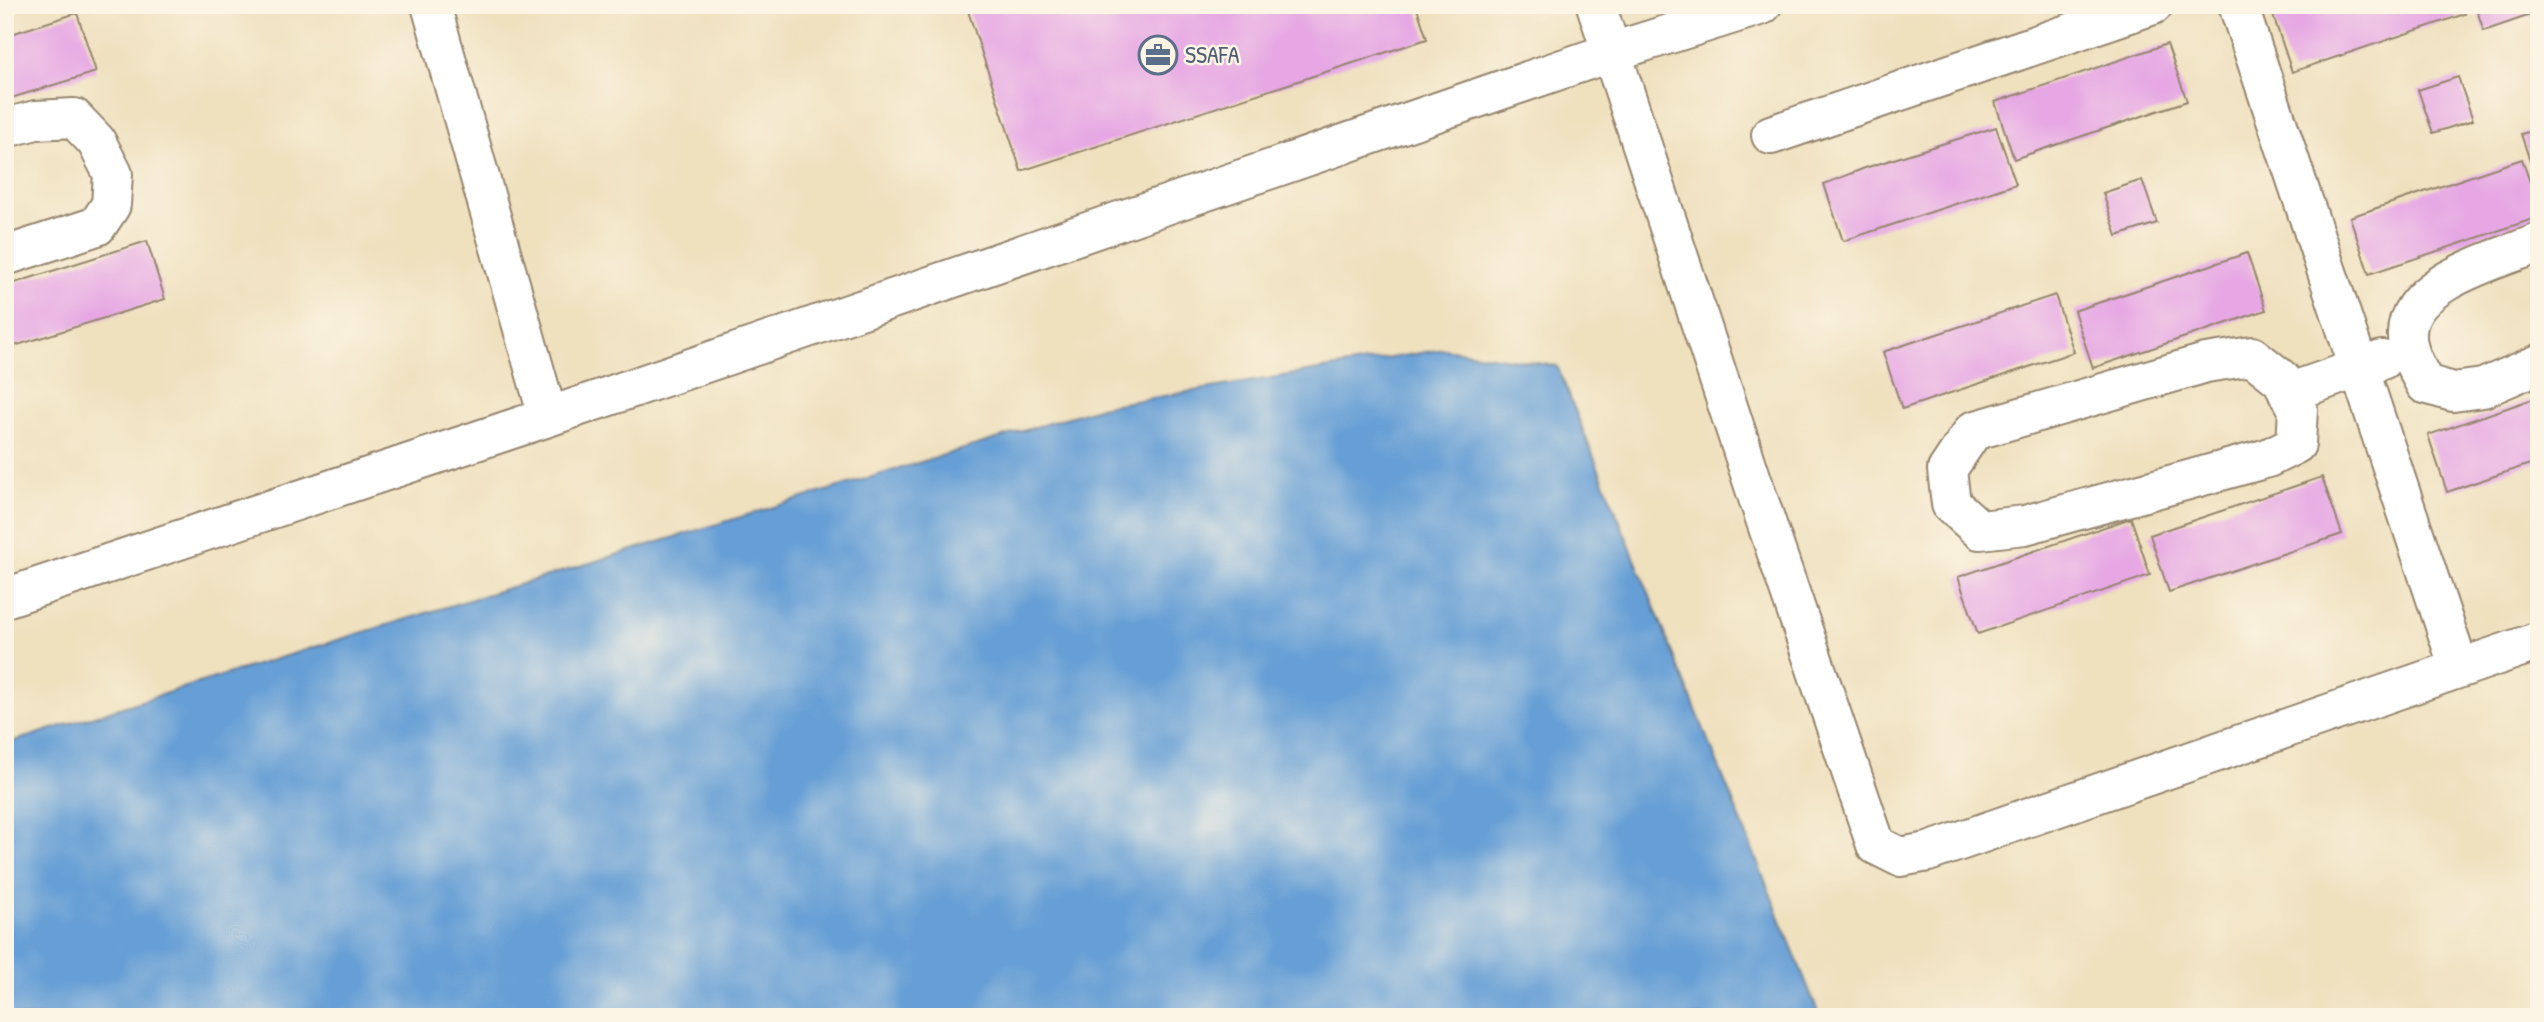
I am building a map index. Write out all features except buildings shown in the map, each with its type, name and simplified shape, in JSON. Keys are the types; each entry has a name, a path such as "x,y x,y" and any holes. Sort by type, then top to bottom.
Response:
{"street":[{"path":"432,5 548,417"},
{"path":"1596,5 1876,845 1900,857 1928,852 2539,641"},
{"path":"5,598 548,417 1612,52 1762,5"},
{"path":"1771,135 2153,5"},
{"path":"2238,5 2459,668"},
{"path":"5,128 36,120 74,118 96,141 113,174 111,205 97,226 5,256"},
{"path":"2539,243 2442,282 2412,309 2407,334 2410,352 2425,384 2453,392 2483,388 2539,364"},
{"path":"2288,393 2358,366 2410,352"},
{"path":"2252,356 2281,379 2288,393 2298,409 2296,444 2268,458 2025,525 1980,530 1951,504 1947,470 1973,431 2206,363 2252,356"}],"water":[{"path":"1444,349 1557,366 1820,1017 5,1017 5,744 1104,406"}],"place":[{"name":"SSAFA","path":"1158,55"}]}
